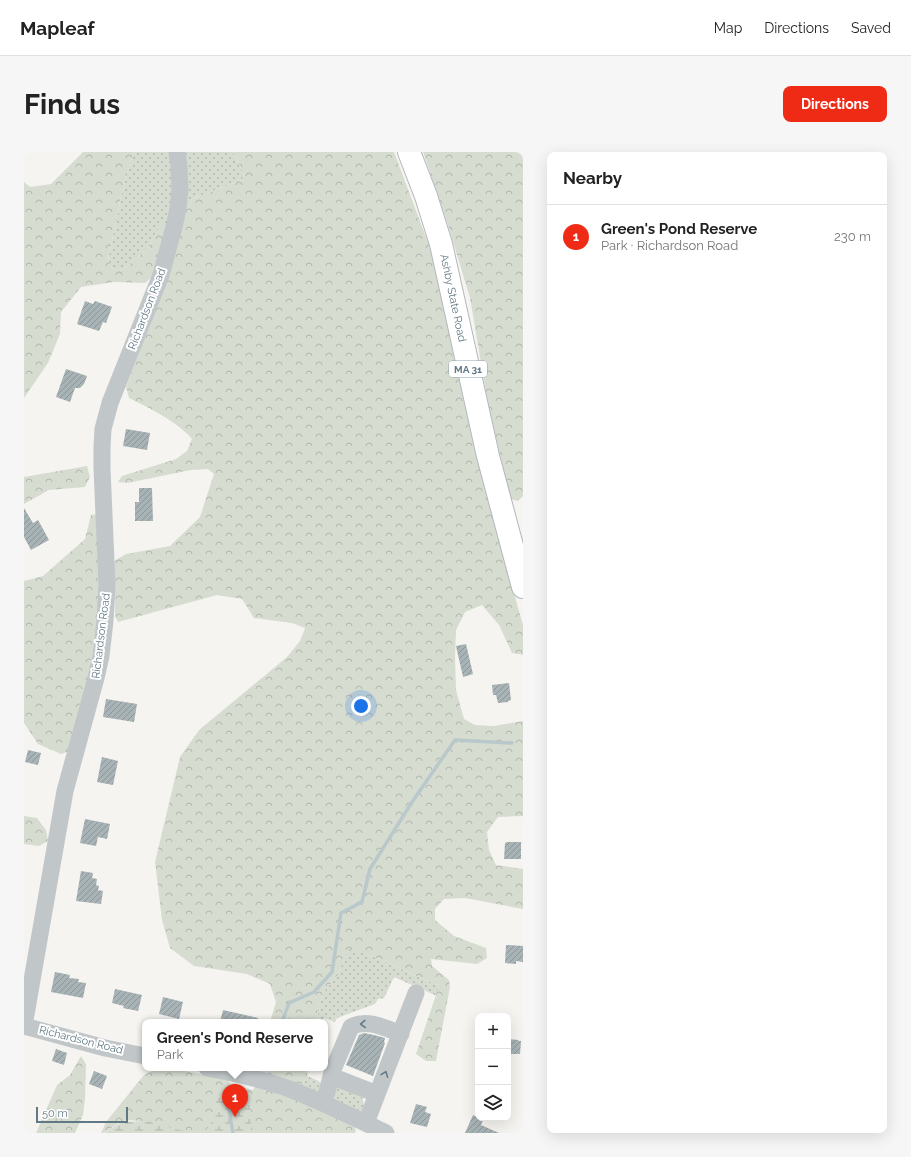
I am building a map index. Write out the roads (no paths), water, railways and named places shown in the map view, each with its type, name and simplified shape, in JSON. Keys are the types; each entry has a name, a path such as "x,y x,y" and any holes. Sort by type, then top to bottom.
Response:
{"main road":[{"name":"Ashby State Road","path":"409,152 426,196 441,244 486,448 523,587"}],"street":[{"name":"Richardson Road","path":"142,1055 105,1048 24,1026 65,791 96,678 100,656 107,585 102,468 103,429 110,403 158,283 172,234 178,210 180,189 177,152"},
{"path":"366,1123 416,993"},
{"path":"322,1102 351,1027 356,1024 368,1023 401,1034"},
{"path":"222,1071 247,1076 286,1088 322,1102 386,1133"},
{"path":"331,1076 377,1094"}],"waterway":[{"path":"283,1019 289,1003 314,992 332,972 341,913 362,902 370,869 412,802 455,740 512,743"},
{"path":"233,1133 228,1105 237,1090"}],"place":[{"name":"Green's Pond Reserve","path":"235,1117"}]}
